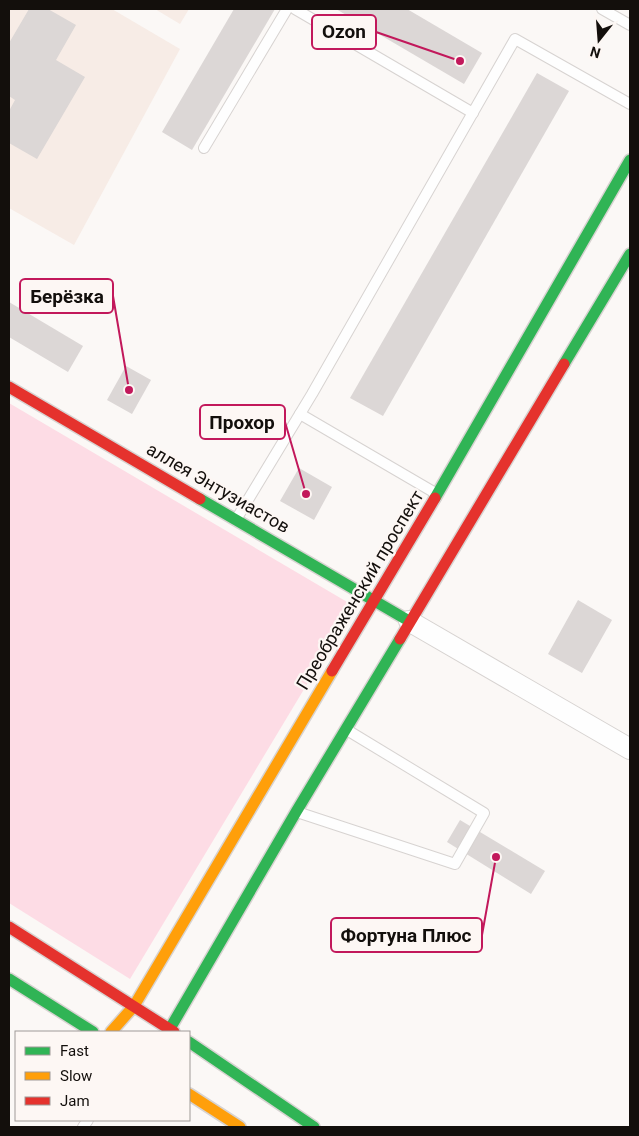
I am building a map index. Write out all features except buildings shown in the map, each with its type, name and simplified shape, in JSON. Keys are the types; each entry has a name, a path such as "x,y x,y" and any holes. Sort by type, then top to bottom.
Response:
{"street":[{"name":"Преображенский проспект","path":"112,1031 134,1006 438,495 630,160"},
{"path":"9,927 171,1031 345,729 630,254"},
{"name":"аллея Энтузиастов","path":"9,386 409,621"},
{"path":"409,621 630,749"},
{"path":"9,979 91,1031"},
{"path":"190,1043 314,1127"},
{"path":"190,1095 240,1127"}],"lane":[{"path":"204,148 287,9"},
{"path":"295,9 473,112"},
{"path":"602,9 630,25"},
{"path":"236,519 300,414 515,39 630,104"},
{"path":"300,414 438,495"},
{"path":"296,812 455,864 484,813 345,729"}],"shaded area":[{"path":"9,9 112,9 180,49 74,245 9,208"},
{"path":"155,9 189,9 180,24"},
{"path":"9,403 354,606 130,979 9,903"}],"traffic: fast":[{"path":"435,498 630,160"},
{"path":"564,364 630,254"},
{"path":"200,499 409,621"},
{"path":"169,1031 296,812 400,639"},
{"path":"9,979 91,1031"},
{"path":"190,1043 314,1127"}],"traffic: slow":[{"path":"112,1031 134,1006 332,671"},
{"path":"190,1095 240,1127"}],"traffic: jam":[{"path":"400,639 564,364"},
{"path":"9,387 200,499"},
{"path":"332,671 435,498"},
{"path":"9,927 172,1031"}],"place":[{"name":"Ozon","path":"460,61"},
{"name":"Берёзка","path":"129,390"},
{"name":"Прохор","path":"306,494"},
{"name":"Фортуна Плюс","path":"496,857"}]}
